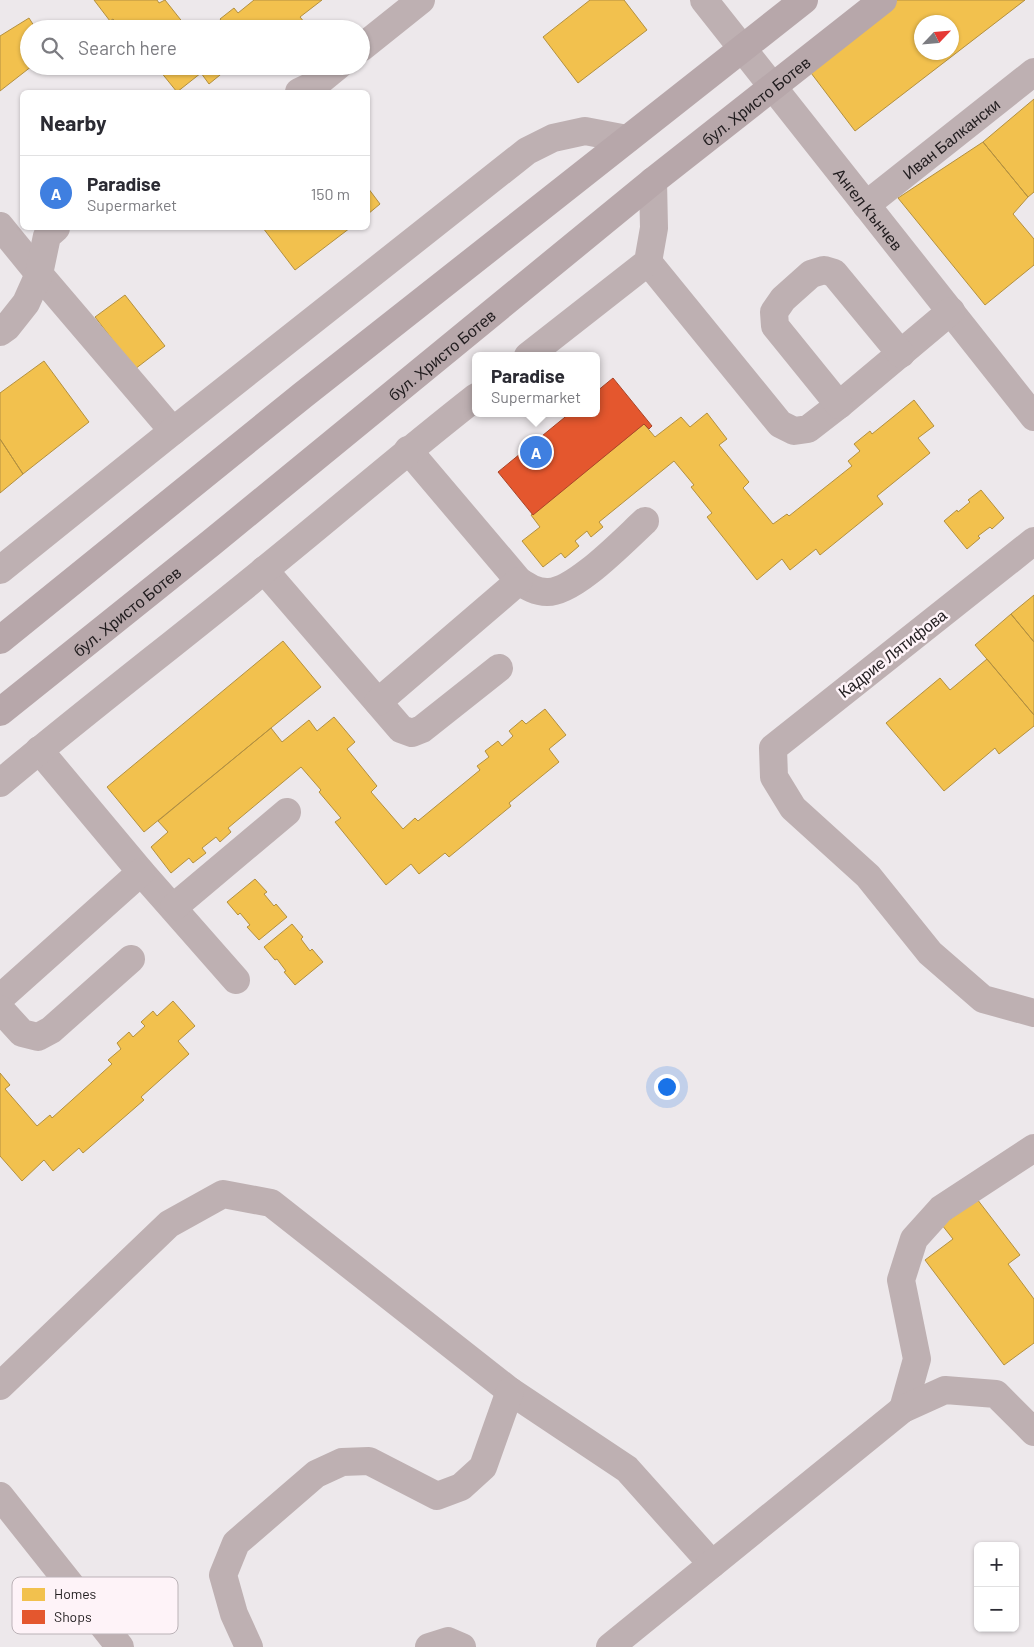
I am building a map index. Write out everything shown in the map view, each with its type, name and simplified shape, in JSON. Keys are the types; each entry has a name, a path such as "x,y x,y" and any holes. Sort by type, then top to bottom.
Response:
{"main road":[{"path":"0,640 303,395 804,0"},
{"name":"бул. Христо Ботев","path":"0,712 210,543 653,180 883,0"}],"street":[{"path":"370,41 421,0"},
{"name":"Ангел Кънчев","path":"704,0 1034,417"},
{"name":"Иван Балкански","path":"866,205 1034,72"},
{"path":"303,90 316,84 327,75"},
{"path":"0,570 527,151 553,138 585,130 627,139"},
{"path":"533,352 648,262 654,228 653,180"},
{"path":"0,226 174,430"},
{"path":"0,332 26,303 39,274 47,236 54,230"},
{"path":"648,262 780,424 794,432 808,429 839,405 950,311"},
{"path":"839,405 775,326 774,312 783,299 811,274 824,270 834,273 901,354"},
{"path":"0,783 264,570 408,450 472,400"},
{"path":"408,450 519,581 534,590 549,592 563,589 578,581 645,521"},
{"name":"Кадрие Лятифова","path":"1034,541 773,748 774,776 793,808 868,876 930,953 983,999 1034,1013"},
{"path":"264,570 401,729 412,733 422,729 499,668"},
{"path":"378,702 519,581"},
{"path":"39,750 141,872 174,907 236,980"},
{"path":"174,907 287,812"},
{"path":"0,998 141,872"},
{"path":"0,1009 22,1033 38,1037 51,1030 131,959"},
{"path":"903,1409 917,1359 901,1280 914,1239 941,1209 1030,1160"},
{"path":"0,1386 169,1224 223,1194 271,1203 510,1391 627,1469 712,1564"},
{"path":"610,1647 903,1409 945,1390 996,1394 1033,1427"},
{"path":"249,1647 234,1614 223,1575 236,1543 316,1474 342,1462 369,1461 437,1496 460,1487 483,1467 510,1391"},
{"path":"0,1496 64,1577"},
{"path":"110,1634 120,1647"},
{"path":"429,1647 448,1641 462,1647"}],"building: Homes":[{"path":"94,0 157,0 159,3 165,0 181,20 113,19 109,20"},
{"path":"254,0 322,0 300,17 302,20 220,19 234,8 238,13"},
{"path":"590,0 624,0 647,30 578,83 543,37"},
{"path":"897,0 1025,0 959,51 959,15 914,15 914,60 947,60 855,131 808,69"},
{"path":"20,24 20,75 0,91 0,36"},
{"path":"163,75 198,75 180,90 175,90"},
{"path":"202,75 220,75 209,84"},
{"path":"1034,99 1034,192 1028,197 983,142"},
{"path":"983,142 1028,197 1013,214 1034,239 1034,265 985,305 898,198"},
{"path":"370,191 380,204 370,212"},
{"path":"265,230 347,230 295,270"},
{"path":"125,295 165,346 135,369 95,317"},
{"path":"44,361 89,422 23,474 0,439 0,393"},
{"path":"914,400 934,426 918,438 930,453 877,496 883,504 820,555 816,549 790,570 782,559 757,580 707,517 712,513 691,487 694,485 674,461 599,522 603,527 591,537 587,531 575,541 579,546 565,558 561,553 543,567 522,541 540,527 531,515 644,424 655,437 681,417 690,427 707,413 727,439 719,445 749,482 743,488 773,524 787,514 789,516 852,466 848,461 860,451 854,444 870,431 872,434"},
{"path":"0,439 23,474 0,493"},
{"path":"981,490 1004,518 992,529 990,527 978,536 980,538 967,549 944,521 970,502 968,500"},
{"path":"1034,595 1034,642 1011,614"},
{"path":"1011,614 1034,642 1034,715 975,645"},
{"path":"283,641 321,687 144,832 107,787"},
{"path":"987,659 1034,715 1034,726 999,754 995,748 944,791 886,723 940,678 950,690"},
{"path":"545,709 566,735 549,749 559,762 509,803 511,806 449,857 445,853 419,874 411,864 386,885 335,822 341,818 319,792 321,790 301,767 228,828 231,832 220,842 216,837 202,848 206,853 193,863 189,858 171,873 151,847 168,832 158,821 271,728 282,742 309,720 317,731 334,717 355,742 347,749 377,786 371,792 403,829 415,818 418,821 480,770 477,766 489,757 485,751 498,741 502,746 513,736 509,731 522,720 526,724"},
{"path":"255,879 267,892 264,894 274,906 276,904 287,917 259,940 247,927 250,925 240,913 238,915 227,902"},
{"path":"292,924 303,937 301,939 310,951 312,949 323,962 295,985 284,972 286,971 277,959 275,960 264,947"},
{"path":"173,1001 195,1026 178,1041 189,1054 141,1097 144,1100 83,1153 79,1148 53,1171 44,1160 22,1181 0,1156 0,1073 10,1085 5,1089 37,1126 50,1115 52,1118 112,1064 108,1060 121,1049 117,1043 129,1032 133,1037 145,1026 141,1022 153,1011 157,1016"},
{"path":"977,1199 1020,1255 1008,1264 1034,1299 1034,1343 1004,1365 925,1260 953,1239 942,1225"}],"building: Shops":[{"path":"613,378 652,426 649,429 644,424 533,515 498,472 565,417 600,417 600,389"}],"place":[{"name":"Paradise","path":"536,452"}]}
